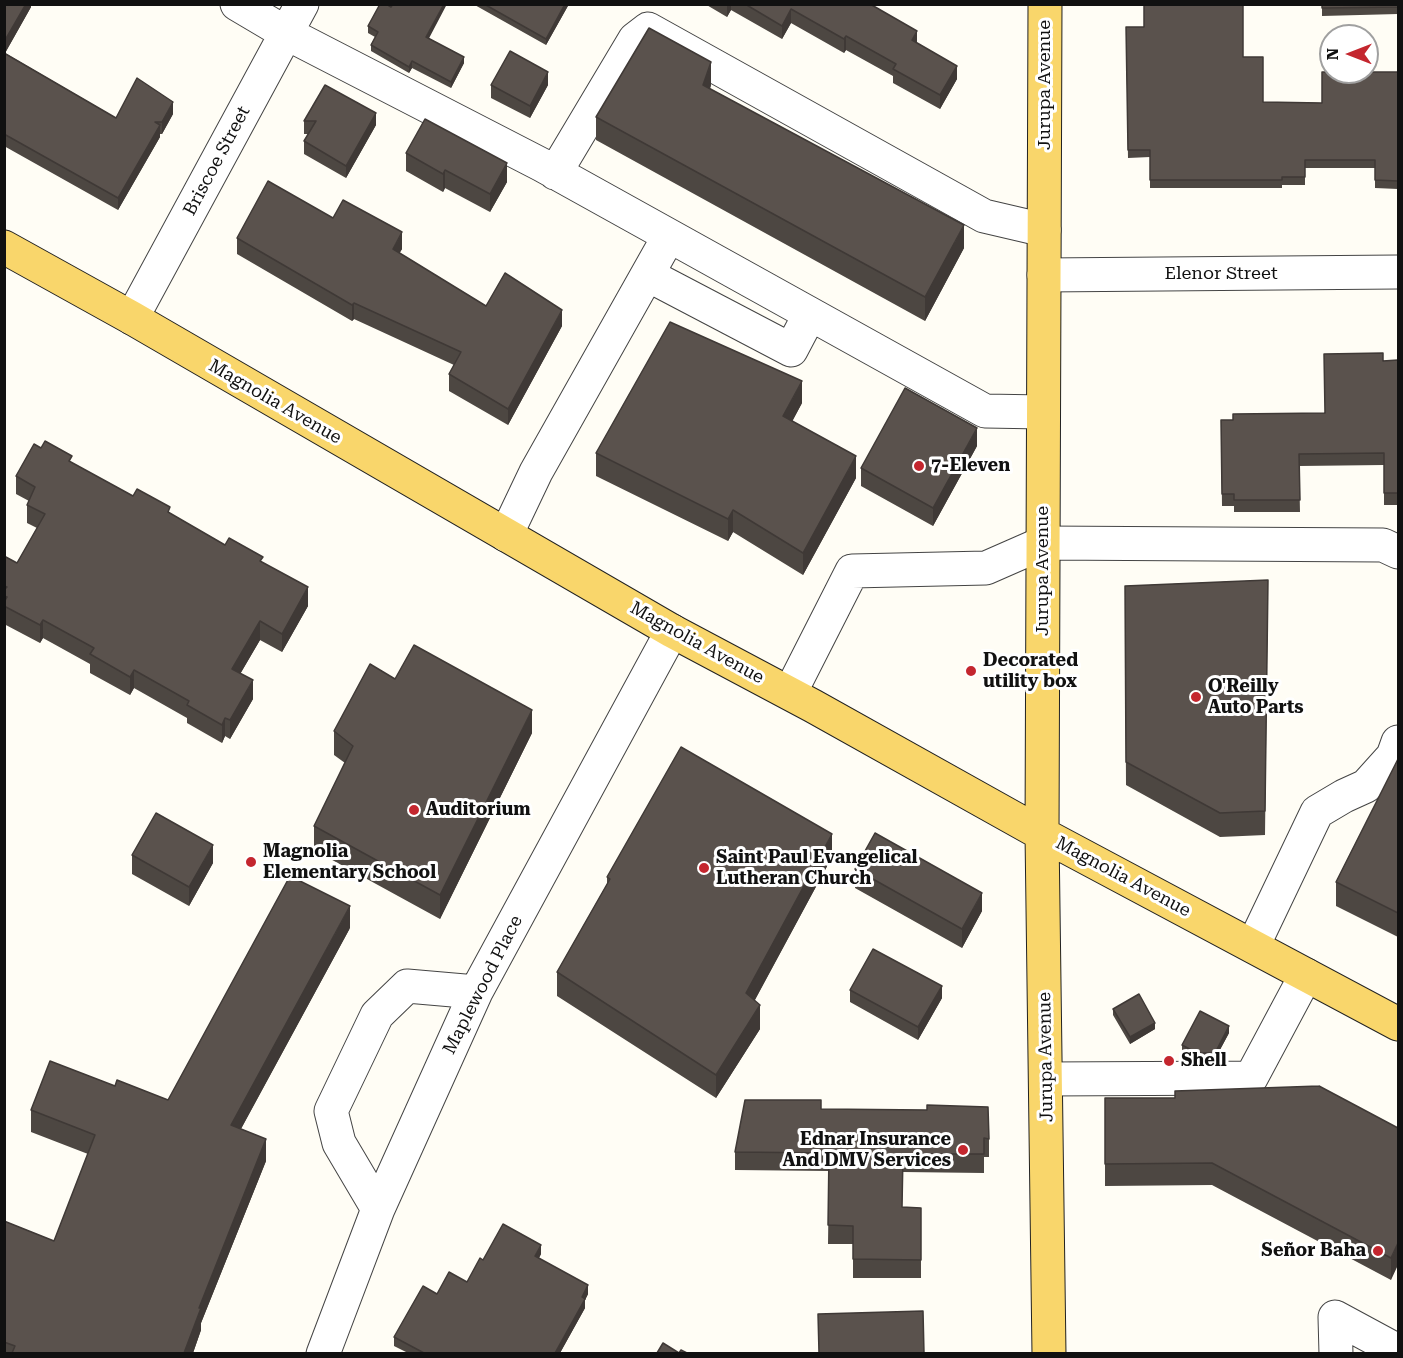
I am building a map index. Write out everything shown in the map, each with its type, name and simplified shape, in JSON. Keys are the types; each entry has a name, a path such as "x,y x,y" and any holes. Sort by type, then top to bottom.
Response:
{"main road":[{"name":"Jurupa Avenue","path":"1045,4 1042,834 1049,1353"},
{"name":"Magnolia Avenue","path":"4,247 132,318 672,631 790,693 1042,834 1398,1024"}],"street":[{"path":"237,4 286,33 555,173 985,411 1043,412"},
{"name":"Briscoe Street","path":"132,318 302,4"},
{"path":"555,173 635,39 648,29 984,216 1044,230"},
{"path":"506,535 536,472 669,236"},
{"name":"Elenor Street","path":"1044,275 1398,272"},
{"path":"648,275 791,350 810,314"},
{"path":"790,693 852,571 986,568 1043,543 1383,545 1398,552"},
{"name":"Maplewood Place","path":"323,1353 378,1209 476,992 672,631"},
{"path":"1253,946 1317,812 1366,786 1393,756 1398,742"},
{"path":"1046,1079 1251,1078 1306,975"},
{"path":"378,1209 339,1143 331,1111 377,1015 407,986 476,992"},
{"path":"1336,1353 1335,1317 1398,1351"}],"building":[{"path":"4,4 26,4 4,42"},
{"path":"380,4 391,7 393,4 444,4 426,37 464,57 451,82 412,61 409,67 371,45 378,32 368,26"},
{"path":"484,4 565,4 546,39"},
{"path":"745,4 870,4 917,31 912,40 957,66 940,95 893,69 896,64 846,36 844,39 791,9 782,26"},
{"path":"1144,4 1243,4 1243,57 1263,57 1263,102 1322,103 1322,84 1379,84 1379,72 1398,72 1398,181 1375,180 1375,160 1305,160 1305,177 1282,177 1282,180 1150,180 1150,150 1128,150 1126,27 1144,27"},
{"path":"1322,4 1398,4 1398,7 1322,8"},
{"path":"649,28 711,62 703,85 964,225 925,297 596,117"},
{"path":"510,51 548,72 530,106 491,85"},
{"path":"4,53 116,118 137,78 173,102 162,122 155,122 160,125 118,198 4,134"},
{"path":"325,85 376,113 346,166 304,141 316,121 304,121"},
{"path":"425,119 507,163 490,194 445,170 443,174 406,153"},
{"path":"268,181 333,218 343,200 402,232 393,249 486,306 505,273 562,310 508,409 449,374 461,352 354,303 352,305 237,238"},
{"path":"670,322 802,381 783,416 856,456 803,553 733,510 728,519 596,453"},
{"path":"1383,353 1383,361 1398,360 1398,493 1384,493 1384,453 1299,454 1300,500 1234,500 1234,494 1222,494 1221,420 1233,420 1233,414 1325,413 1324,354"},
{"name":"7-Eleven","path":"905,388 977,428 933,508 861,468"},
{"path":"45,441 72,456 69,461 133,496 137,489 170,507 168,512 225,545 229,538 263,557 260,561 308,587 282,634 260,621 232,669 253,680 230,720 225,718 222,725 187,705 189,701 134,670 130,677 90,654 94,648 43,620 40,625 4,606 7,597 4,596 4,590 7,587 4,586 4,556 17,563 45,514 27,505 35,487 16,476 34,444 41,448"},
{"name":"O'Reilly Auto Parts","path":"1268,580 1265,811 1220,813 1126,762 1125,586"},
{"name":"Auditorium","path":"414,645 532,710 440,895 314,826 353,746 334,731 370,664 395,679"},
{"path":"681,747 832,834 746,993 760,1005 716,1075 557,972 610,879 607,877"},
{"path":"1398,759 1398,913 1336,882"},
{"path":"156,813 213,845 189,887 132,855"},
{"path":"875,833 982,893 962,929 855,869"},
{"path":"290,876 350,906 231,1125 266,1139 199,1308 201,1308 184,1353 12,1353 15,1346 4,1342 4,1221 54,1241 95,1135 31,1110 50,1061 115,1086 117,1080 168,1100"},
{"path":"873,949 942,986 918,1027 850,990"},
{"path":"1139,994 1155,1023 1130,1037 1113,1009"},
{"path":"1200,1011 1229,1026 1215,1053 1197,1053 1182,1045"},
{"path":"1319,1086 1398,1128 1398,1243 1391,1258 1212,1163 1105,1164 1105,1098 1175,1098 1175,1091"},
{"path":"745,1100 821,1100 821,1109 927,1110 927,1105 988,1107 989,1139 984,1138 984,1154 903,1154 902,1207 921,1208 921,1260 853,1259 853,1226 828,1225 829,1153 735,1152"},
{"path":"503,1224 541,1245 535,1256 588,1285 582,1297 585,1299 555,1353 424,1353 394,1337 423,1286 437,1294 449,1272 467,1282 480,1258 483,1260"},
{"path":"923,1311 924,1353 819,1353 818,1314"},
{"path":"663,1343 679,1353 657,1353"}],"place":[{"name":"7-Eleven","path":"919,466"},
{"name":"Decorated utility box","path":"971,671"},
{"name":"O'Reilly Auto Parts","path":"1196,697"},
{"name":"Auditorium","path":"414,810"},
{"name":"Magnolia Elementary School","path":"251,862"},
{"name":"Saint Paul Evangelical Lutheran Church","path":"704,868"},
{"name":"Shell","path":"1169,1061"},
{"name":"Ednar Insurance And DMV Services","path":"963,1150"},
{"name":"Señor Baha","path":"1378,1251"}]}
